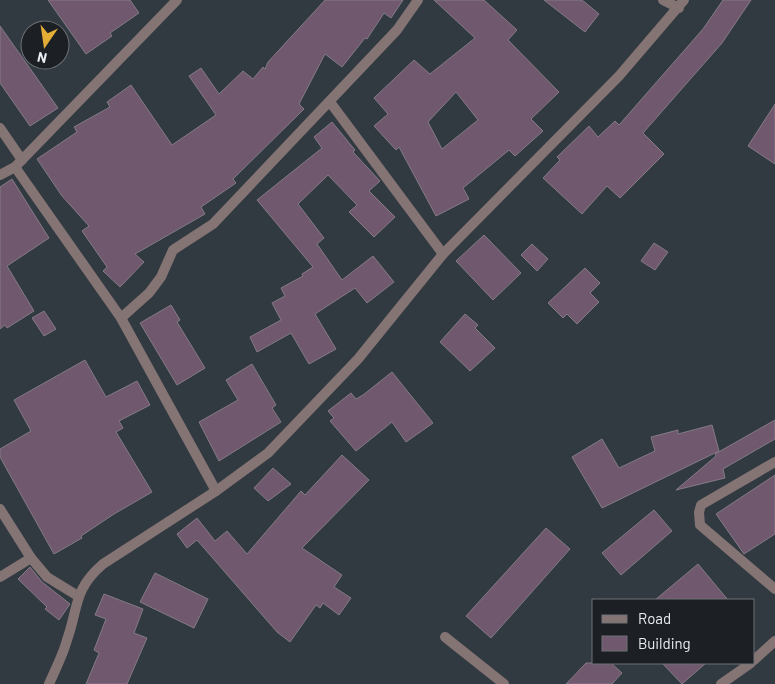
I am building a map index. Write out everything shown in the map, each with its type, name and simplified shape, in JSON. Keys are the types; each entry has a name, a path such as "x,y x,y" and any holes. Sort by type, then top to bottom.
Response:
{"street":[{"path":"0,175 19,163 177,0"},
{"path":"120,318 148,293 161,277 173,250 213,224 396,30 418,0"},
{"path":"49,684 67,641 78,596 87,578 103,564 216,491 268,452 358,359 443,254 619,76 682,4 664,0"},
{"path":"330,102 443,254"},
{"path":"0,128 19,163 120,318 216,491"},
{"path":"775,462 701,504 699,512 700,525 775,589"},
{"path":"0,509 31,558 47,577 78,596"},
{"path":"0,577 31,558"},
{"path":"445,637 504,684"},
{"path":"755,659 766,652 775,641"},
{"path":"721,684 749,664"}],"building":[{"path":"48,0 130,0 139,13 110,33 112,36 86,54 70,31 70,20 62,20"},
{"path":"325,0 403,0 391,18 384,13 367,39 365,38 342,67 325,54 299,104 304,109 233,179 236,183 201,207 205,214 135,254 144,262 120,287 103,271 107,267 82,231 89,226 62,196 37,159 77,132 74,127 110,107 107,102 131,85 172,145 216,115 189,76 201,68 219,94 243,71 253,79 263,67 265,69 268,62"},
{"path":"434,0 484,0 517,30 508,40 559,92 531,119 543,131 515,156 509,150 463,188 469,199 436,216 399,147 396,150 374,126 388,114 374,98 414,60 430,74 475,38","holes":["456,92 478,120 442,149 428,122"]},
{"path":"544,0 582,0 599,14 585,32"},
{"path":"723,0 751,0 722,43 643,133 664,154 620,198 607,186 582,214 543,178 560,160 557,157 589,126 598,137 615,121 619,125 703,29"},
{"path":"0,26 20,54 20,70 31,70 58,108 30,126 0,83"},
{"path":"775,104 775,164 748,146"},
{"path":"332,122 355,150 353,152 380,181 369,191 395,217 374,237 349,212 357,205 328,175 298,204 324,238 317,244 342,280 373,256 394,282 367,303 355,288 315,314 336,349 309,364 291,333 257,352 250,337 281,320 272,303 285,296 281,288 303,276 302,274 313,267 257,200 322,148 314,137"},
{"path":"12,179 49,238 7,266 34,311 7,328 5,325 0,329 0,187"},
{"path":"484,235 521,273 493,300 456,261"},
{"path":"654,243 668,252 655,270 641,261"},
{"path":"532,244 548,259 537,271 521,255"},
{"path":"585,268 600,283 590,293 599,302 577,324 567,314 563,318 548,303"},
{"path":"171,305 180,320 177,322 205,368 177,385 140,323"},
{"path":"44,311 56,329 44,336 32,318"},
{"path":"465,314 478,325 475,328 495,348 470,371 440,342"},
{"path":"85,360 106,397 137,381 150,405 119,421 123,428 116,432 152,492 114,514 81,536 82,538 54,554 0,457 0,449 31,431 14,400"},
{"path":"252,364 276,405 272,408 281,422 219,461 199,422 238,400 226,380"},
{"path":"392,372 433,423 406,442 392,422 356,451 330,421 334,418 328,411 351,393 356,399 363,395"},
{"path":"775,420 775,439 723,469 725,478 676,490 716,456 715,454"},
{"path":"712,425 719,451 602,508 572,457 602,439 619,468 655,451 651,437 678,430 678,434"},
{"path":"342,455 369,480 302,548 342,575 334,587 351,598 339,615 323,603 320,608 316,605 290,642 277,632 197,540 187,548 177,534 197,518 215,541 227,531 247,554 301,491 305,495"},
{"path":"273,468 291,484 268,501 254,488"},
{"path":"775,475 775,534 744,554 716,514"},
{"path":"654,510 672,531 621,575 602,553"},
{"path":"546,528 570,549 491,638 466,616"},
{"path":"698,564 727,599 656,599"},
{"path":"30,567 42,582 70,604 59,620 45,609 47,607 18,579"},
{"path":"155,573 208,599 194,628 140,602"},
{"path":"104,594 143,609 134,633 147,638 127,684 86,684 99,653 94,650 106,619 95,615"},
{"path":"586,663 612,664 622,673 612,684 566,684"},
{"path":"663,664 705,664 682,684"}]}
